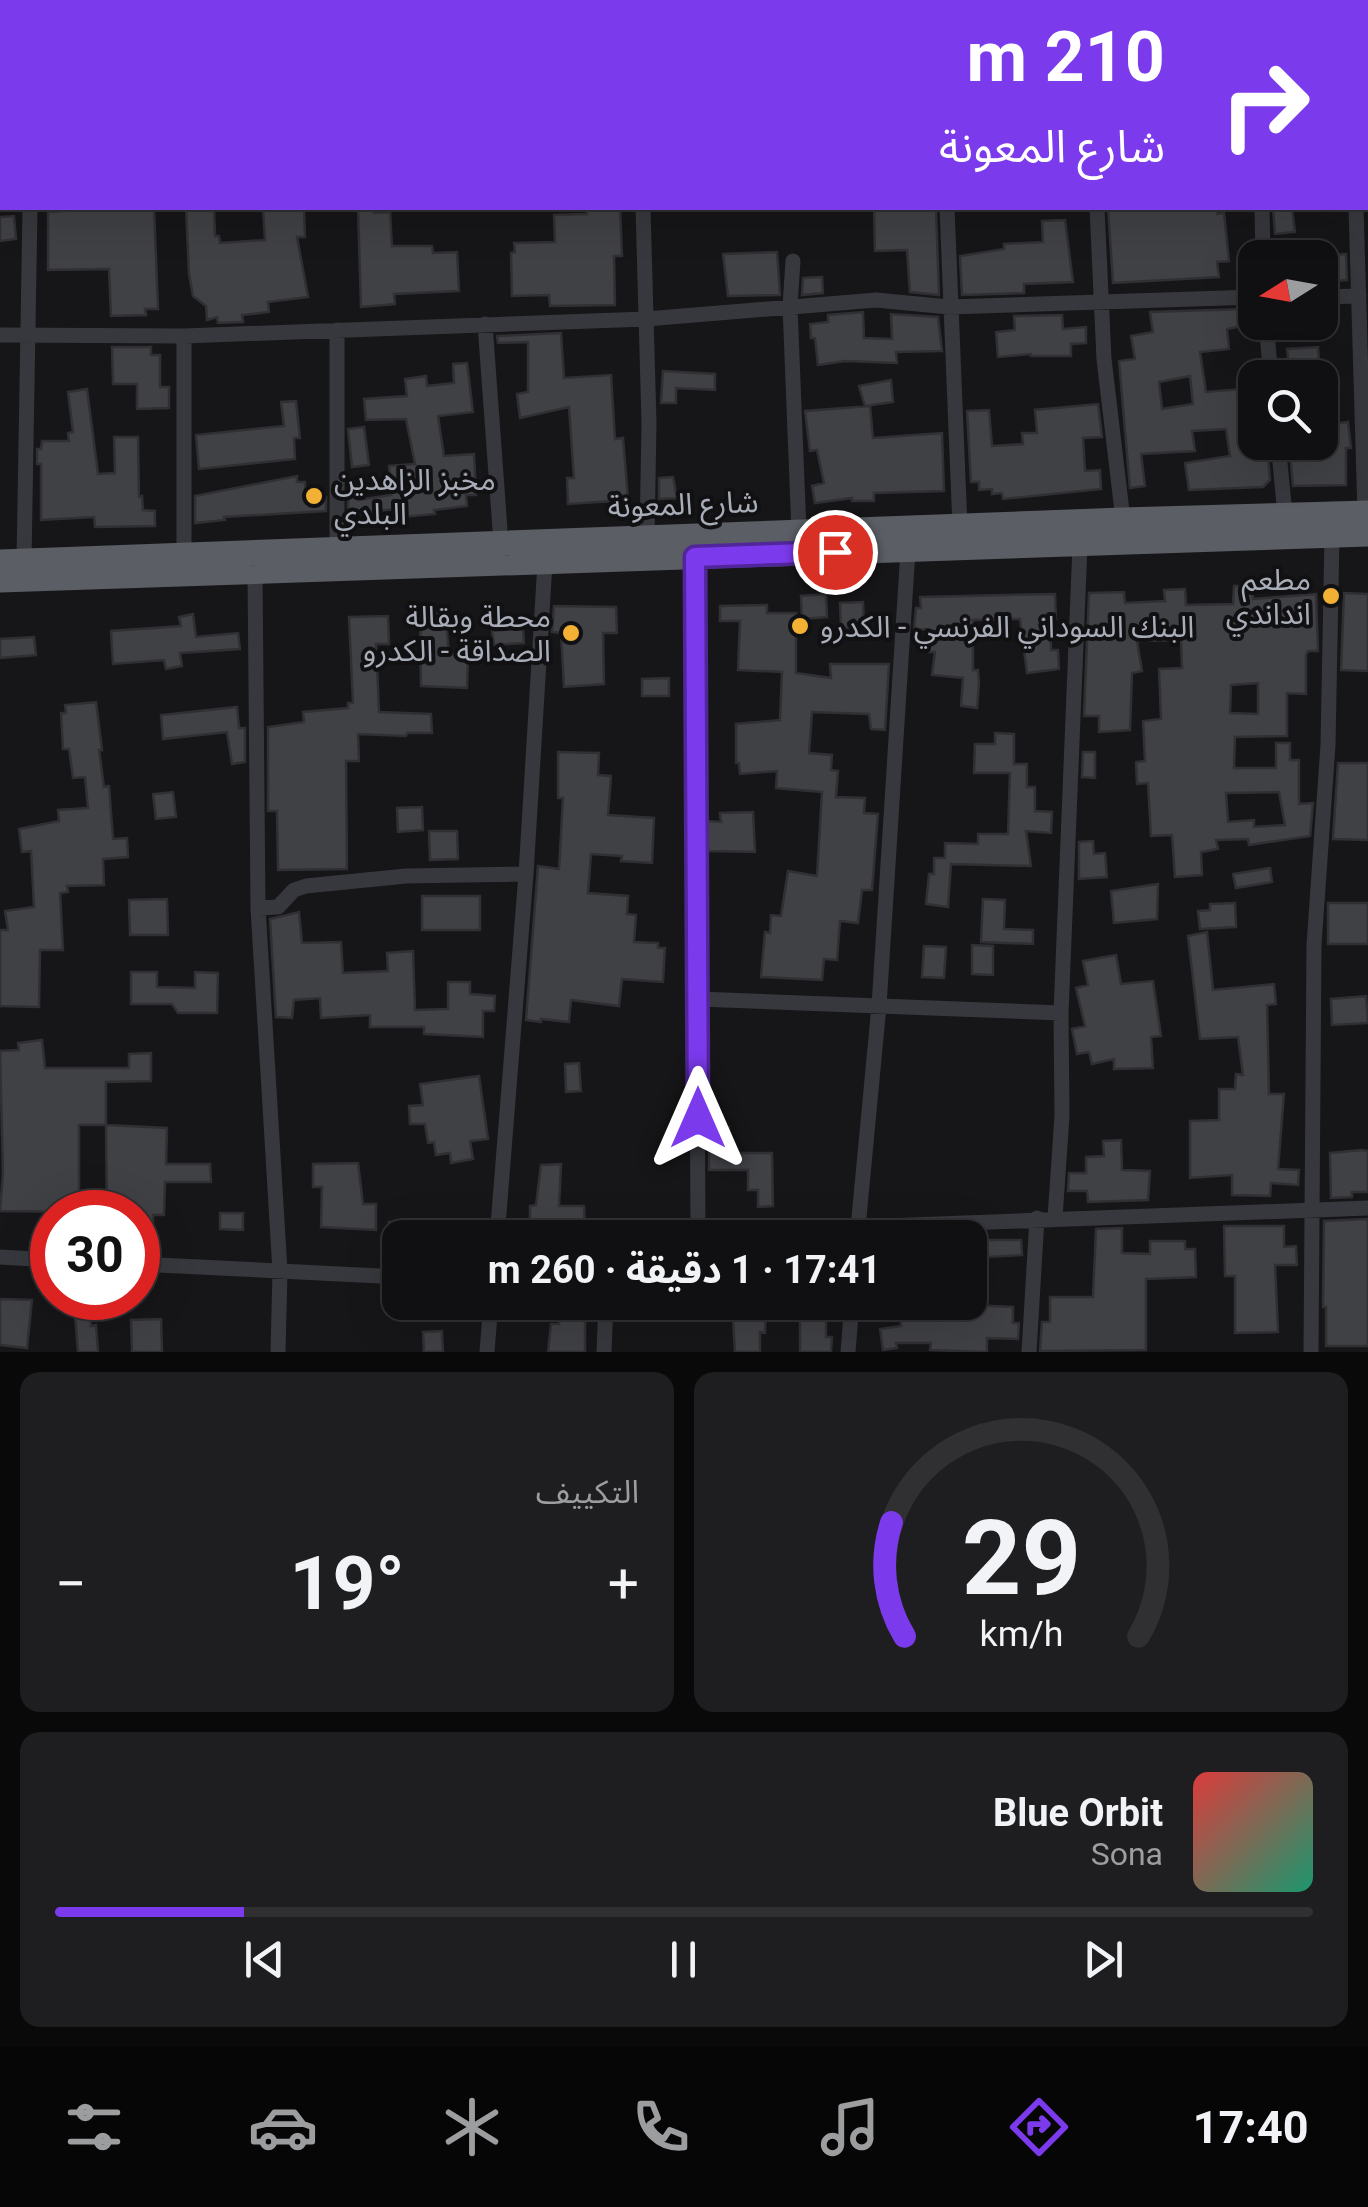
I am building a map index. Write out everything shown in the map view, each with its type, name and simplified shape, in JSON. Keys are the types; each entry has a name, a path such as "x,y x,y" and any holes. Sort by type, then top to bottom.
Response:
{"highway":[{"name":"شارع المعونة","path":"0,580 255,573 412,557 501,543 1285,515 1367,520"},
{"name":"شارع المعونة","path":"12,562 337,550 545,563 1332,535 1367,520"}],"street":[{"path":"12,562 27,335 30,210"},
{"path":"642,210 647,538"},
{"path":"947,210 960,527"},
{"path":"1097,210 1107,391 1123,520"},
{"path":"1262,210 1263,240"},
{"path":"1356,210 1367,520"},
{"path":"793,261 790,306 800,532"},
{"path":"1338,297 1359,296"},
{"path":"0,334 184,336 646,319 876,300 949,306 1238,298"},
{"path":"485,324 501,543"},
{"path":"337,330 337,550"},
{"path":"184,336 184,554"},
{"path":"1280,460 1285,515"},
{"path":"1311,1352 1314,945 1328,745 1332,535"},
{"path":"1055,1218 1062,1116 1061,1013 1080,545"},
{"path":"858,1220 879,1006 908,550"},
{"path":"695,557 698,1220"},
{"path":"498,1220 526,874 545,563"},
{"path":"255,573 258,908 280,1271 278,1352"},
{"path":"258,908 278,907 294,890 306,886 406,876 526,874"},
{"path":"698,999 1061,1013"},
{"path":"987,1222 1368,1208"},
{"path":"1030,1352 1037,1218"},
{"path":"0,1257 30,1259"},
{"path":"160,1265 382,1276"},
{"path":"487,1352 490,1320"},
{"path":"604,1352 605,1320"},
{"path":"848,1352 851,1320"}],"building":[{"path":"154,210 158,309 145,309 146,315 111,316 109,269 48,270 48,212"},
{"path":"186,210 214,210 215,236 219,236 220,243 265,240 263,210 304,210 305,237 297,237 308,297 268,302 269,312 242,315 243,322 218,323 217,317 207,320 206,306 193,296"},
{"path":"358,210 390,212 392,246 432,246 433,253 457,252 459,291 394,294 395,304 361,307"},
{"path":"586,210 620,210 622,256 614,256 615,305 550,306 549,295 512,296 514,243 555,242 554,215 587,214"},
{"path":"874,210 936,210 939,295 910,292 907,250 875,251"},
{"path":"1108,210 1224,213 1229,261 1217,262 1219,277 1113,283"},
{"path":"1273,210 1292,210 1295,232 1275,234"},
{"path":"14,216 16,239 0,241 0,217"},
{"path":"1065,220 1073,282 1024,284 1024,293 962,295 960,256 1004,249 1004,244 1043,242 1042,221"},
{"path":"777,252 780,295 728,296 723,254"},
{"path":"1346,254 1347,280 1338,281 1338,255"},
{"path":"822,277 823,293 802,295 803,278"},
{"path":"1238,309 1238,327 1227,329 1229,349 1200,352 1206,392 1238,389 1238,460 1268,460 1270,480 1263,487 1189,490 1185,463 1230,456 1226,429 1192,431 1195,451 1141,454 1145,486 1130,488 1119,361 1135,359 1131,336 1153,332 1150,312","holes":["1190,376 1193,404 1162,409 1159,382"]},
{"path":"863,312 864,338 892,339 891,314 938,317 942,351 896,352 897,363 845,361 818,365 810,324 828,322 828,315"},
{"path":"1062,315 1063,329 1086,327 1086,343 1071,344 1071,356 998,357 996,332 1015,330 1014,316"},
{"path":"561,333 564,378 611,375 615,439 623,438 628,500 568,504 567,478 574,478 569,407 520,418 517,394 528,392 528,342 498,343 497,336"},
{"path":"112,347 151,347 151,355 160,355 160,387 169,387 169,408 137,409 137,384 113,384"},
{"path":"1318,347 1319,360 1288,360 1287,349"},
{"path":"467,363 473,412 438,416 444,456 474,454 476,495 466,495 467,506 434,510 435,514 403,517 402,508 348,515 348,496 358,496 358,500 391,495 389,466 415,464 406,419 366,420 364,399 407,396 405,379 426,376 427,386 454,383 453,364"},
{"path":"663,371 715,374 715,390 676,388 676,403 661,403"},
{"path":"891,380 893,402 865,406 859,386"},
{"path":"87,389 98,474 115,473 114,437 138,437 139,497 142,496 143,510 155,511 155,526 95,527 94,517 41,520 41,464 37,464 37,449 41,449 42,441 69,441 68,433 73,432 68,392"},
{"path":"296,401 300,438 294,438 295,459 199,469 196,435 284,426 281,402"},
{"path":"1098,404 1102,437 1083,438 1085,471 1100,470 1101,489 1003,499 1002,493 979,490 979,482 971,482 967,411 989,410 992,446 1023,444 1022,433 1037,433 1035,410"},
{"path":"870,406 873,438 942,433 944,491 874,493 874,501 852,498 815,503 812,486 824,483 817,450 810,451 805,411"},
{"path":"1348,422 1351,448 1346,448 1346,485 1293,486 1291,460 1338,460 1338,423"},
{"path":"364,427 369,465 352,467 348,429"},
{"path":"297,476 297,482 305,482 306,498 326,497 326,511 224,517 225,520 195,523 195,496"},
{"path":"673,477 677,498 659,499 659,478"},
{"path":"1234,586 1252,586 1253,599 1316,594 1318,651 1308,651 1306,655 1306,694 1287,693 1287,736 1235,737 1234,768 1276,768 1276,743 1290,743 1290,760 1299,760 1299,804 1313,803 1310,836 1249,845 1248,839 1216,840 1218,849 1201,852 1202,875 1175,877 1172,835 1151,836 1148,783 1137,784 1136,762 1145,761 1143,721 1161,719 1159,669 1182,668 1181,640 1137,641 1142,671 1132,673 1130,730 1099,732 1099,716 1084,716 1089,593 1124,592 1125,603 1165,601 1164,590 1185,589 1186,605 1233,604","holes":["1258,683 1258,714 1230,713 1231,685","1279,792 1285,825 1254,827 1254,820 1228,822 1226,793"]},
{"path":"1344,593 1368,594 1368,671 1341,670"},
{"path":"826,594 827,617 802,619 801,596"},
{"path":"1055,594 1056,619 1050,619 1051,650 1058,650 1059,669 1027,673 1020,619 973,620 973,670 978,670 979,683 977,708 961,706 963,678 932,675 935,652 929,652 927,629 914,630 920,597"},
{"path":"863,602 864,627 841,628 840,603"},
{"path":"767,605 767,613 796,613 796,673 831,678 830,664 889,664 885,730 871,729 869,714 812,712 809,753 832,755 831,770 838,771 836,797 865,798 864,813 878,814 872,890 862,890 858,923 840,921 837,960 824,959 822,980 761,977 765,932 770,933 771,915 781,916 788,871 817,876 822,792 776,788 777,771 740,774 736,763 736,724 780,720 782,672 738,670 740,621 720,621 720,606"},
{"path":"554,606 616,607 617,633 603,633 604,684 564,687 561,633 552,632"},
{"path":"445,609 449,654 468,655 467,688 421,686 420,611"},
{"path":"193,614 196,637 238,633 240,649 180,653 182,666 166,669 164,660 113,664 111,631 181,626 179,617"},
{"path":"388,616 389,644 376,644 379,712 431,714 432,733 358,734 359,761 346,761 347,869 278,870 277,811 268,811 268,727 304,722 303,712 348,708 348,703 353,703 349,617"},
{"path":"523,628 524,643 494,645 492,631"},
{"path":"34,637 36,655 0,658 0,639"},
{"path":"669,678 669,696 642,696 642,679"},
{"path":"96,702 113,839 127,838 128,857 103,859 104,885 67,886 68,892 60,893 63,950 40,950 39,1007 0,1006 0,930 8,930 5,911 34,907 31,851 22,852 19,829 59,821 58,810 88,808 85,777 73,778 69,749 63,749 61,713 66,713 65,705"},
{"path":"237,707 239,728 245,728 245,762 232,764 227,732 163,739 161,715"},
{"path":"995,733 1014,734 1014,764 1027,764 1027,787 1035,787 1035,811 1052,812 1051,833 1026,831 1031,866 951,864 948,907 926,904 929,874 934,874 934,858 945,858 945,843 978,844 978,834 1008,834 1010,773 974,773 975,744 995,744"},
{"path":"558,752 599,753 598,775 611,776 608,815 654,818 652,863 591,854 588,893 628,896 627,914 636,915 634,942 658,943 658,948 665,948 663,982 622,979 619,1006 571,1000 569,1022 541,1022 526,1020 538,866 559,869 563,798 558,798"},
{"path":"1083,752 1095,752 1095,778 1082,777"},
{"path":"1338,763 1368,763 1368,840 1333,839"},
{"path":"173,792 176,817 156,819 153,794"},
{"path":"422,807 423,830 398,832 397,808"},
{"path":"753,812 755,852 708,851 707,821 721,822 720,813"},
{"path":"429,831 457,831 458,859 430,860"},
{"path":"1093,841 1094,854 1105,853 1107,877 1079,879 1079,842"},
{"path":"1270,868 1272,882 1236,888 1233,874"},
{"path":"1158,884 1157,919 1114,923 1111,891"},
{"path":"422,896 480,896 480,930 422,930"},
{"path":"167,899 168,935 130,935 129,900"},
{"path":"983,899 1005,900 1004,929 1033,930 1033,944 981,942"},
{"path":"1235,903 1236,927 1200,929 1198,911 1210,910 1210,904"},
{"path":"1328,903 1368,903 1368,944 1328,944"},
{"path":"299,912 302,943 341,942 343,973 388,971 387,953 413,951 415,1010 448,1009 448,982 470,982 470,994 495,996 494,1011 483,1011 483,1037 424,1034 424,1027 370,1027 370,1015 321,1018 320,998 294,1000 292,1018 276,1017 270,919"},
{"path":"1207,932 1213,990 1274,984 1276,1004 1267,1005 1269,1094 1284,1094 1278,1169 1299,1170 1298,1185 1271,1183 1270,1196 1232,1195 1232,1175 1190,1178 1190,1121 1219,1120 1219,1089 1235,1089 1236,1074 1243,1075 1238,1037 1200,1039 1188,936"},
{"path":"972,945 993,946 993,975 972,974"},
{"path":"924,946 946,947 944,978 922,977"},
{"path":"1116,955 1121,984 1153,981 1161,1036 1151,1037 1153,1068 1114,1069 1114,1059 1092,1064 1089,1052 1077,1054 1072,1029 1085,1026 1076,988 1088,985 1083,961"},
{"path":"131,972 157,972 157,987 195,988 195,972 218,973 217,1013 178,1013 172,1004 131,1004"},
{"path":"1366,996 1368,1023 1332,1025 1331,999"},
{"path":"42,1040 45,1068 129,1068 129,1054 151,1053 151,1081 106,1082 106,1125 79,1125 79,1190 30,1190 30,1211 0,1211 0,1051 19,1050 18,1043"},
{"path":"579,1063 581,1091 566,1092 565,1064"},
{"path":"479,1076 488,1139 470,1141 473,1159 451,1163 450,1153 436,1155 434,1142 428,1143 425,1124 410,1124 409,1106 423,1105 420,1084"},
{"path":"106,1125 167,1128 166,1164 210,1164 211,1182 165,1182 164,1215 160,1215 160,1190 107,1190"},
{"path":"709,1127 729,1127 729,1153 772,1153 773,1206 758,1207 758,1190 748,1190 748,1170 709,1170"},
{"path":"1121,1140 1122,1170 1150,1171 1148,1200 1088,1202 1087,1191 1068,1191 1069,1173 1086,1173 1086,1157 1104,1156 1103,1141"},
{"path":"1368,1151 1368,1192 1331,1198 1330,1153"},
{"path":"358,1163 363,1204 376,1204 376,1230 321,1227 322,1187 313,1187 313,1164"},
{"path":"561,1164 559,1206 584,1206 584,1220 530,1220 541,1165"},
{"path":"220,1213 243,1213 243,1230 220,1229"},
{"path":"1368,1219 1368,1346 1326,1346 1324,1221"},
{"path":"1224,1226 1284,1226 1284,1247 1296,1246 1297,1265 1275,1265 1278,1332 1235,1333 1235,1276 1225,1276"},
{"path":"1122,1228 1122,1253 1150,1254 1150,1241 1185,1241 1185,1249 1195,1249 1196,1277 1146,1279 1146,1350 1040,1351 1042,1322 1050,1322 1050,1297 1093,1297 1096,1229"},
{"path":"987,1240 1021,1240 1022,1255 987,1257"},
{"path":"0,1299 30,1300 27,1348 0,1345"},
{"path":"987,1306 1013,1307 1013,1323 1019,1323 1018,1339 987,1338 987,1352 930,1350 931,1343 896,1343 897,1348 883,1350 880,1329 901,1326 901,1320 987,1320"},
{"path":"160,1319 162,1352 132,1352 131,1320"},
{"path":"75,1320 90,1320 91,1326 96,1325 98,1352 78,1352"},
{"path":"559,1320 585,1320 585,1352 548,1352 551,1324 559,1324"},
{"path":"733,1320 765,1320 765,1333 760,1332 760,1352 735,1352"},
{"path":"800,1320 826,1320 826,1337 832,1337 831,1352 800,1352"},
{"path":"442,1331 443,1352 424,1352 423,1332"}],"place":[{"name":"مخبز الزاهدين البلدي","path":"314,496"},
{"name":"مطعم انداندي","path":"1331,596"},
{"name":"البنك السوداني الفرنسي - الكدرو","path":"800,626"},
{"name":"محطة وبقالة الصداقة - الكدرو","path":"571,633"}],"route":[{"path":"698,1118 695,557 835,552"}]}
